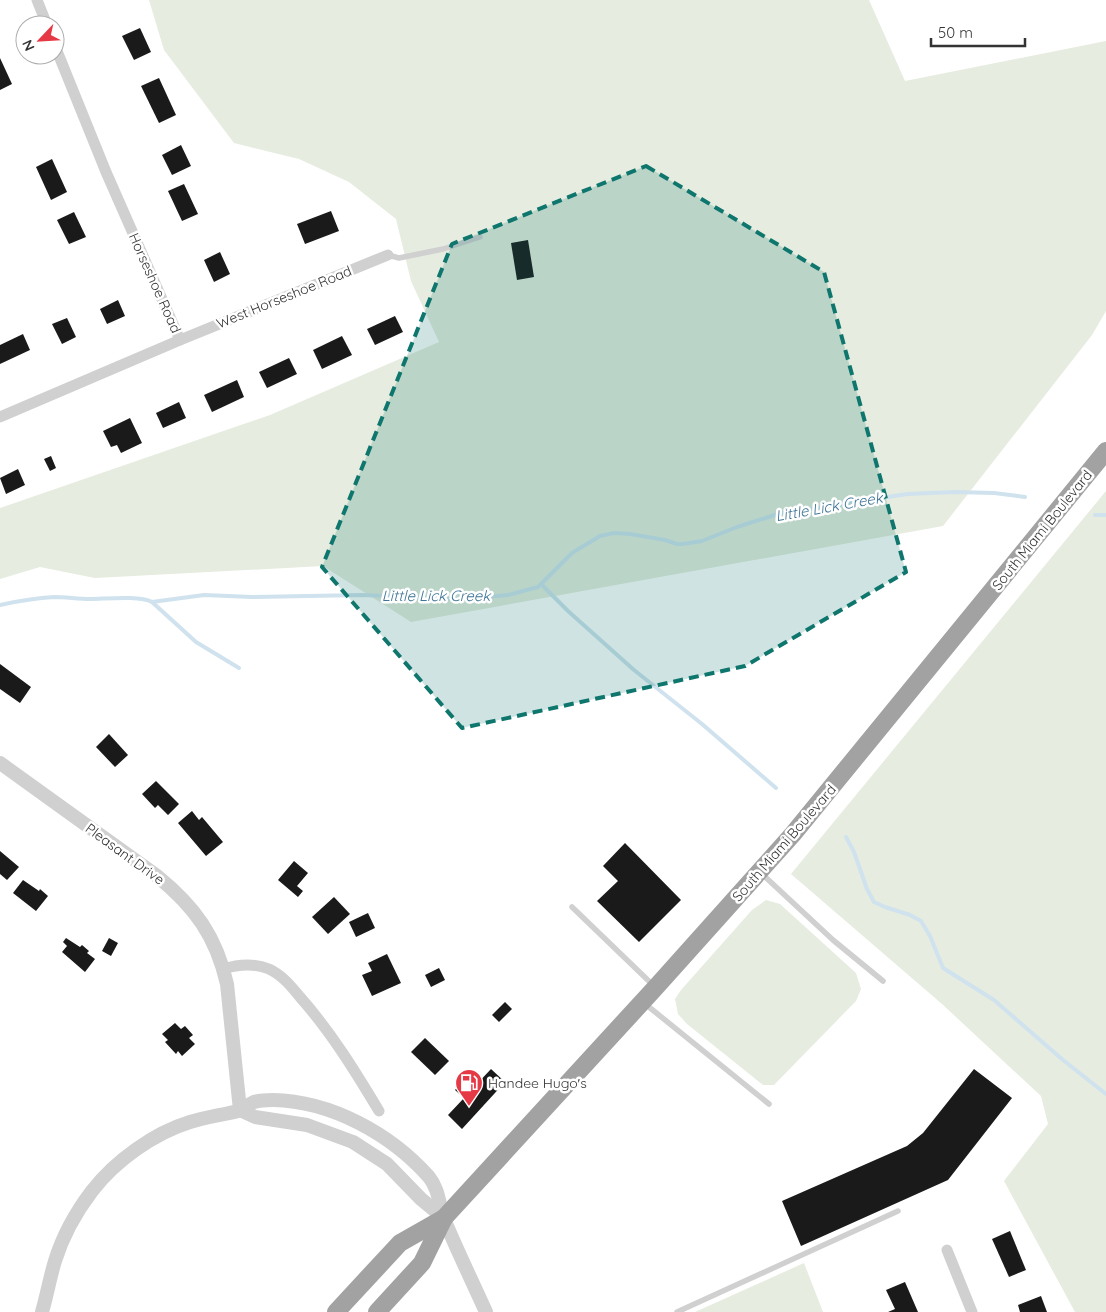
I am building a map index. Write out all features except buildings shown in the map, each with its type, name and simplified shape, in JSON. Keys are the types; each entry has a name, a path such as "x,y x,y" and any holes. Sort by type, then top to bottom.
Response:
{"highway":[{"name":"South Miami Boulevard","path":"377,1312 422,1263 444,1218 760,873 826,796 1106,451"},
{"name":"South Miami Boulevard","path":"336,1312 400,1243 444,1218"}],"street":[{"path":"37,0 43,15"},
{"name":"Horseshoe Road","path":"0,417 180,340 106,172 63,65"},
{"name":"West Horseshoe Road","path":"180,340 388,254"},
{"name":"Pleasant Drive","path":"0,763 176,891 186,901 205,927 223,969 229,999 240,1110"},
{"path":"223,969 238,965 254,965 270,970 282,977 310,1007 338,1045 379,1111"},
{"path":"42,1312 55,1261 66,1233 84,1202 104,1177 143,1146 172,1130 188,1123 240,1110 255,1102 274,1100 330,1111 362,1125 400,1150 428,1176 434,1184 444,1218 486,1312"},
{"path":"240,1110 255,1117 307,1125 353,1142 387,1164 421,1199 444,1218"},
{"path":"947,1250 972,1312"}],"lane":[{"path":"388,254 399,258 442,249 480,237"},
{"path":"760,873 833,940 883,981"},
{"path":"572,907 656,987"},
{"path":"642,1002 769,1104"},
{"path":"677,1312 898,1211"}],"highlighted area":[{"path":"646,166 824,272 906,572 745,666 462,728 322,567 452,244"}],"shaded area":[{"path":"149,0 869,0 905,81 1106,41 1106,311 1092,335 943,526 411,622 323,566 95,578 40,567 0,579 0,508 270,415 439,342 411,281 396,219 349,182 299,159 234,143 164,50"},
{"path":"1106,491 1106,1312 1075,1312 1004,1181 1048,1124 1041,1096 942,1004 791,874"},
{"path":"766,900 780,904 856,973 861,989 856,1001 774,1085 763,1085 687,1024 678,1014 675,999 752,910"},
{"path":"804,1263 823,1312 695,1312"}],"waterway":[{"name":"Little Lick Creek","path":"0,605 54,597 90,599 131,598 152,602 204,595 252,597 362,595 464,599 508,595 538,587 572,553 600,536 614,533 630,534 683,544 702,541 778,514 907,494 955,492 994,493 1025,497"},
{"name":"Little Lick Creek","path":"1095,515 1106,515"},
{"path":"542,585 634,670 702,724 776,788"},
{"path":"152,602 196,642 239,668"},
{"path":"846,837 874,902 921,921 930,936 943,968 994,1000 1063,1060 1106,1094"}],"place":[{"name":"Handee Hugo's","path":"469,1107"}]}
